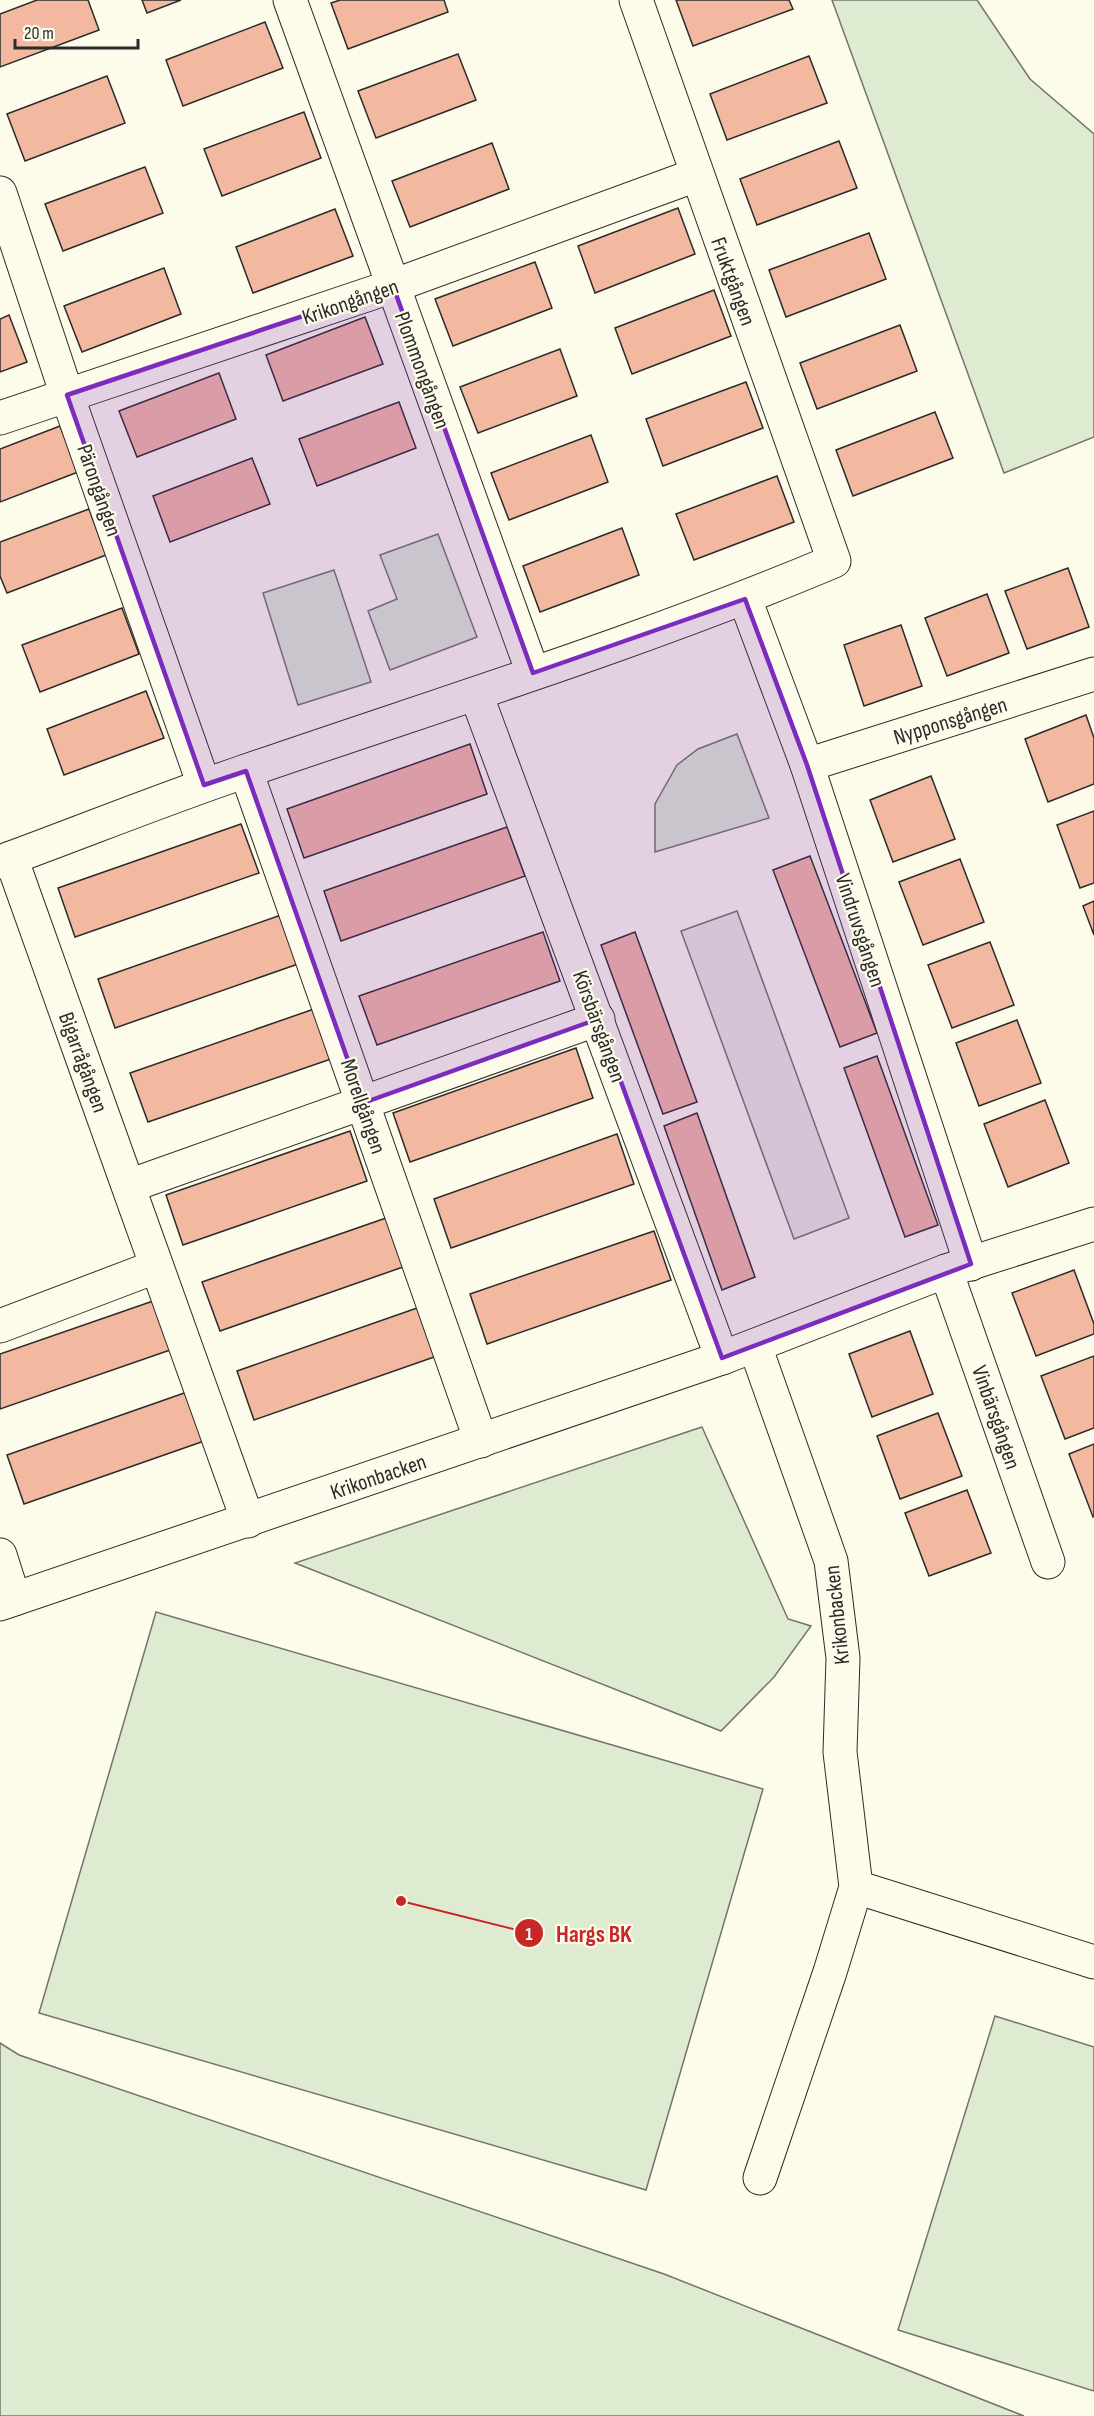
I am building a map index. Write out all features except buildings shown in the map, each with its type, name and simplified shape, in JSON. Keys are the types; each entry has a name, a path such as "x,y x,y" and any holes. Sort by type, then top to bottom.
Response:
{"street":[{"name":"Plommongången","path":"290,0 533,673"},
{"name":"Fruktgången","path":"636,0 834,561 745,599"},
{"name":"Krikongången","path":"0,418 393,286 696,175"},
{"name":"Pärongången","path":"0,193 67,395 204,785"},
{"path":"5,860 204,785 476,694 745,599"},
{"name":"Vindruvsgången","path":"745,599 807,765 959,1268"},
{"name":"Nypponsgången","path":"807,765 1094,675"},
{"name":"Körsbärsgången","path":"476,694 722,1358"},
{"name":"Morellgången","path":"246,771 481,1441"},
{"name":"Bigarrågången","path":"5,860 129,1186 155,1267 248,1521"},
{"path":"129,1186 598,1020"},
{"name":"Krikonbacken","path":"7,1601 248,1521 722,1358 959,1268 1094,1224"},
{"path":"0,1326 155,1267"},
{"name":"Vinbärsgången","path":"959,1268 1048,1562"},
{"name":"Krikonbacken","path":"755,1346 831,1561 843,1658 840,1752 856,1887"},
{"path":"0,1555 7,1601"},
{"path":"760,2178 830,1972 856,1887 1094,1962"}],"highlighted area":[{"path":"393,286 533,673 745,599 807,765 971,1264 722,1358 598,1019 363,1103 246,771 204,785 67,395"}],"green space":[{"path":"832,0 977,0 1030,79 1094,134 1094,437 1004,473"},
{"path":"438,534 477,637 390,670 368,611 397,599 380,555"},
{"path":"334,570 371,682 298,705 263,593"},
{"path":"737,734 769,818 655,852 655,804 677,765 698,749"},
{"path":"702,1427 788,1619 811,1626 774,1677 721,1731 295,1563"},
{"path":"156,1612 763,1789 646,2190 39,2013"},
{"path":"995,2016 1094,2047 1094,2391 898,2330"},
{"path":"0,2043 19,2055 664,2274 1024,2416 0,2416"}],"shaded area":[{"path":"737,911 849,1218 794,1239 681,931"}],"place":[{"name":"Hargs BK","path":"401,1901"}]}
